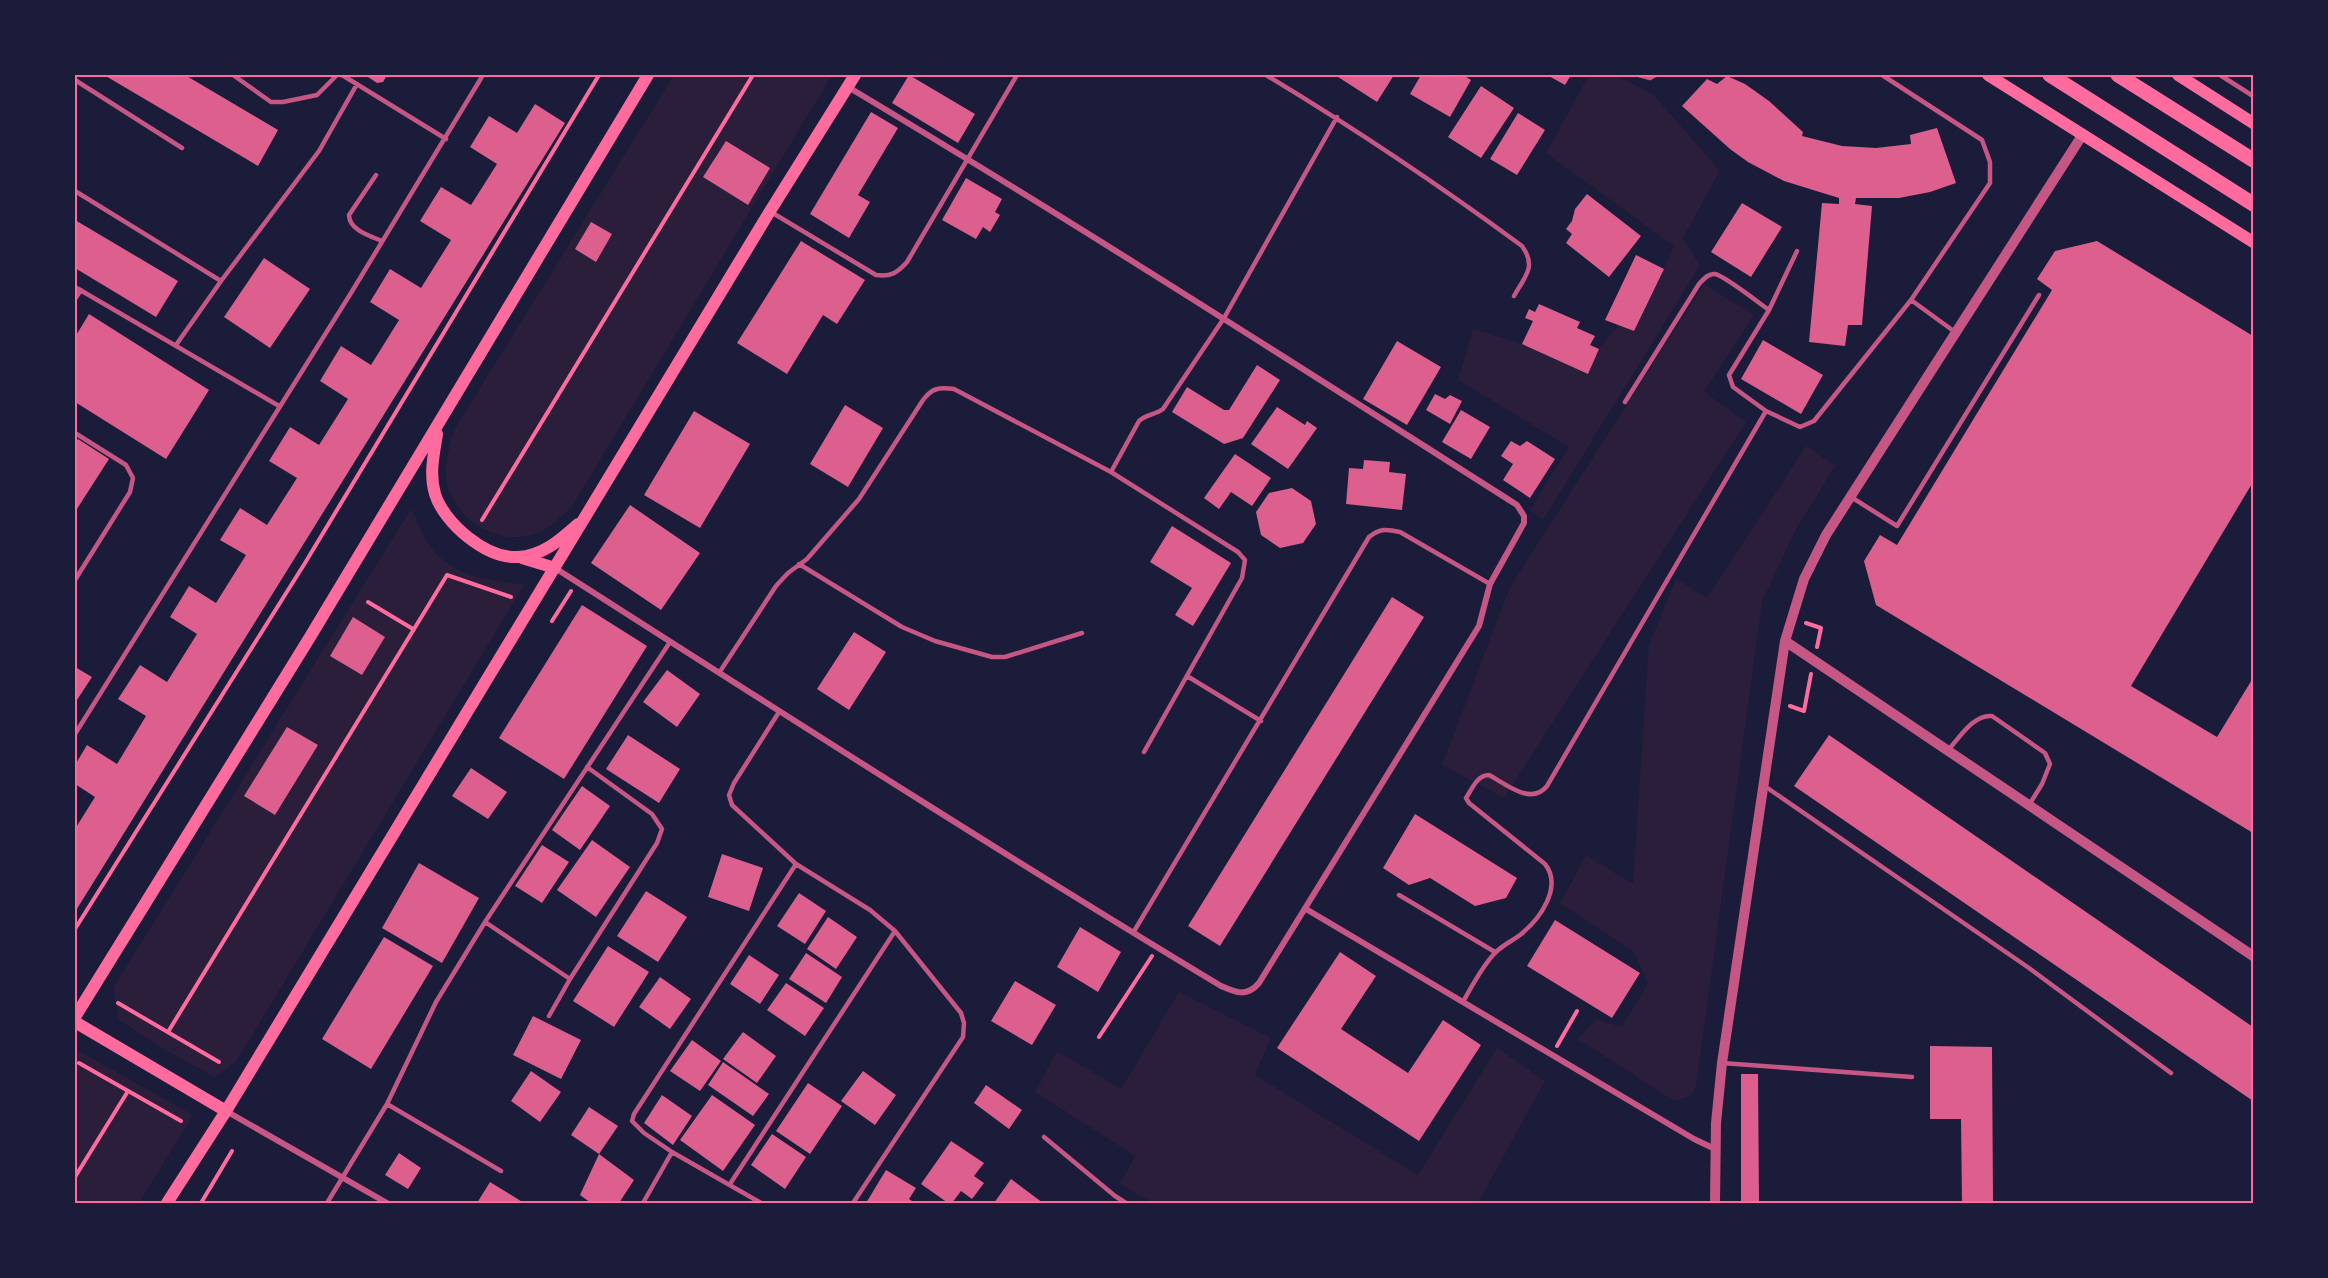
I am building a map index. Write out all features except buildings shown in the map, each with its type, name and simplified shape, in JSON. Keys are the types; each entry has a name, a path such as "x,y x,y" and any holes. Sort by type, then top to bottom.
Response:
{"main road":[{"path":"75,1017 438,427 648,75"},
{"path":"166,1203 226,1110 855,75"},
{"path":"1988,75 2253,243"},
{"path":"2050,75 2253,204"},
{"path":"2118,75 2253,160"},
{"path":"2178,75 2253,123"},
{"path":"438,427 431,470 435,493 445,514 461,532 498,554 555,568"},
{"path":"518,558 541,552 557,542 586,516"},
{"path":"75,1022 226,1110"}],"street":[{"path":"555,568 779,712 1157,948 1236,993 1253,990 1306,909 1479,626 1490,584 1521,528 1524,516 1517,505 1224,318 969,159 848,87"},
{"path":"1715,1203 1715,1149 1722,1063 1785,641 1804,579 1826,535 2084,134"},
{"path":"1785,641 2253,956"},
{"path":"1306,909 1464,1000 1694,1139 1715,1149"},
{"path":"226,1110 387,1203"}],"lane":[{"path":"233,75 271,102 283,102 317,95 337,75"},
{"path":"342,75 446,140"},
{"path":"75,734 446,140 483,75"},
{"path":"771,212 876,275 887,276 898,272 907,262 1017,75"},
{"path":"1266,75 1337,117 1456,197 1522,246 1530,257 1530,268 1514,296"},
{"path":"1639,75 1650,78 1655,75"},
{"path":"1797,251 1769,310 1730,375 1733,387 1766,411 1800,427 1814,421 1911,300 1990,183 1990,162 1982,140 1882,75"},
{"path":"2220,75 2253,96"},
{"path":"75,80 182,148"},
{"path":"176,345 220,281 319,151 357,84"},
{"path":"1111,472 1139,421 1162,409 1224,318 1337,117"},
{"path":"376,175 349,215 349,221 352,226 382,242"},
{"path":"75,191 220,281"},
{"path":"1625,402 1699,284 1708,276 1715,274 1725,279 1769,310"},
{"path":"75,287 279,405"},
{"path":"75,299 81,290"},
{"path":"1851,497 1897,526 2039,295"},
{"path":"1911,300 1955,332"},
{"path":"719,672 776,586 807,559 859,499 923,400 935,389 943,387 954,389 1111,472 1238,552 1245,560 1242,578 1144,752"},
{"path":"1464,1000 1495,952 1522,934 1539,913 1553,888 1553,879 1545,864 1469,803 1466,798 1480,777 1484,775 1490,775 1532,796 1541,793 1547,786 1766,411"},
{"path":"75,433 126,465 133,478 130,492 75,580"},
{"path":"1133,933 1369,537 1379,530 1400,532 1490,584"},
{"path":"800,564 902,627 935,641 992,657 1005,657 1082,633"},
{"path":"327,1203 387,1104 436,1002 485,922 670,642"},
{"path":"1187,676 1261,721"},
{"path":"779,712 734,783 729,795 732,805 796,864 870,910 895,931 961,1013 964,1023 963,1037 853,1203"},
{"path":"1947,751 1977,719 1984,715 1992,716 2048,758 2050,764 2042,784 2029,805"},
{"path":"549,1016 657,843 663,829 652,814 587,768"},
{"path":"1763,785 2029,968 2171,1073"},
{"path":"760,1203 672,1152 636,1127 632,1121 633,1114 796,864"},
{"path":"1399,895 1495,952"},
{"path":"485,922 570,979"},
{"path":"730,1184 895,931"},
{"path":"1722,1063 1912,1077"},
{"path":"387,1104 501,1171"},
{"path":"1044,1137 1114,1196 1126,1203"},
{"path":"643,1203 672,1152"},
{"path":"1111,1203 1114,1196"}],"path":[{"path":"75,929 305,562 599,75"},
{"path":"482,520 753,75"},
{"path":"168,1032 447,575 511,597"},
{"path":"552,621 577,582"},
{"path":"368,602 413,629"},
{"path":"1098,1037 1157,948"},
{"path":"118,1003 219,1062"},
{"path":"1552,1055 1577,1011"},
{"path":"79,1063 181,1122"},
{"path":"75,1177 128,1091"},
{"path":"201,1203 232,1151"}],"shaded area":[{"path":"674,75 832,75 571,508 546,529 528,536 514,537 487,531 464,514 448,489 446,467 454,430"},
{"path":"1589,75 1616,75 1653,94 1720,171 1683,238 1700,265 1543,520 1530,510 1569,447 1458,380 1473,329 1522,344 1588,374 1599,349 1619,325 1634,331 1674,246 1546,153"},
{"path":"1704,284 1754,315 1704,392 1746,422 1504,798 1442,765 1510,587"},
{"path":"1806,446 1835,466 1795,531 1762,602 1696,1086 1691,1096 1674,1101 1578,1039 1596,1019 1622,1027 1648,983 1633,951 1560,903 1586,855 1633,884 1649,645 1676,579 1707,598"},
{"path":"411,509 428,543 447,563 458,570 484,579 524,585 236,1062 214,1077 119,1020 113,988"},
{"path":"1179,992 1271,1038 1255,1075 1418,1175 1497,1048 1545,1081 1478,1203 1153,1203 1120,1184 1135,1156 1035,1092 1057,1051 1121,1089"},
{"path":"75,1049 193,1115 139,1203 75,1203"}]}
